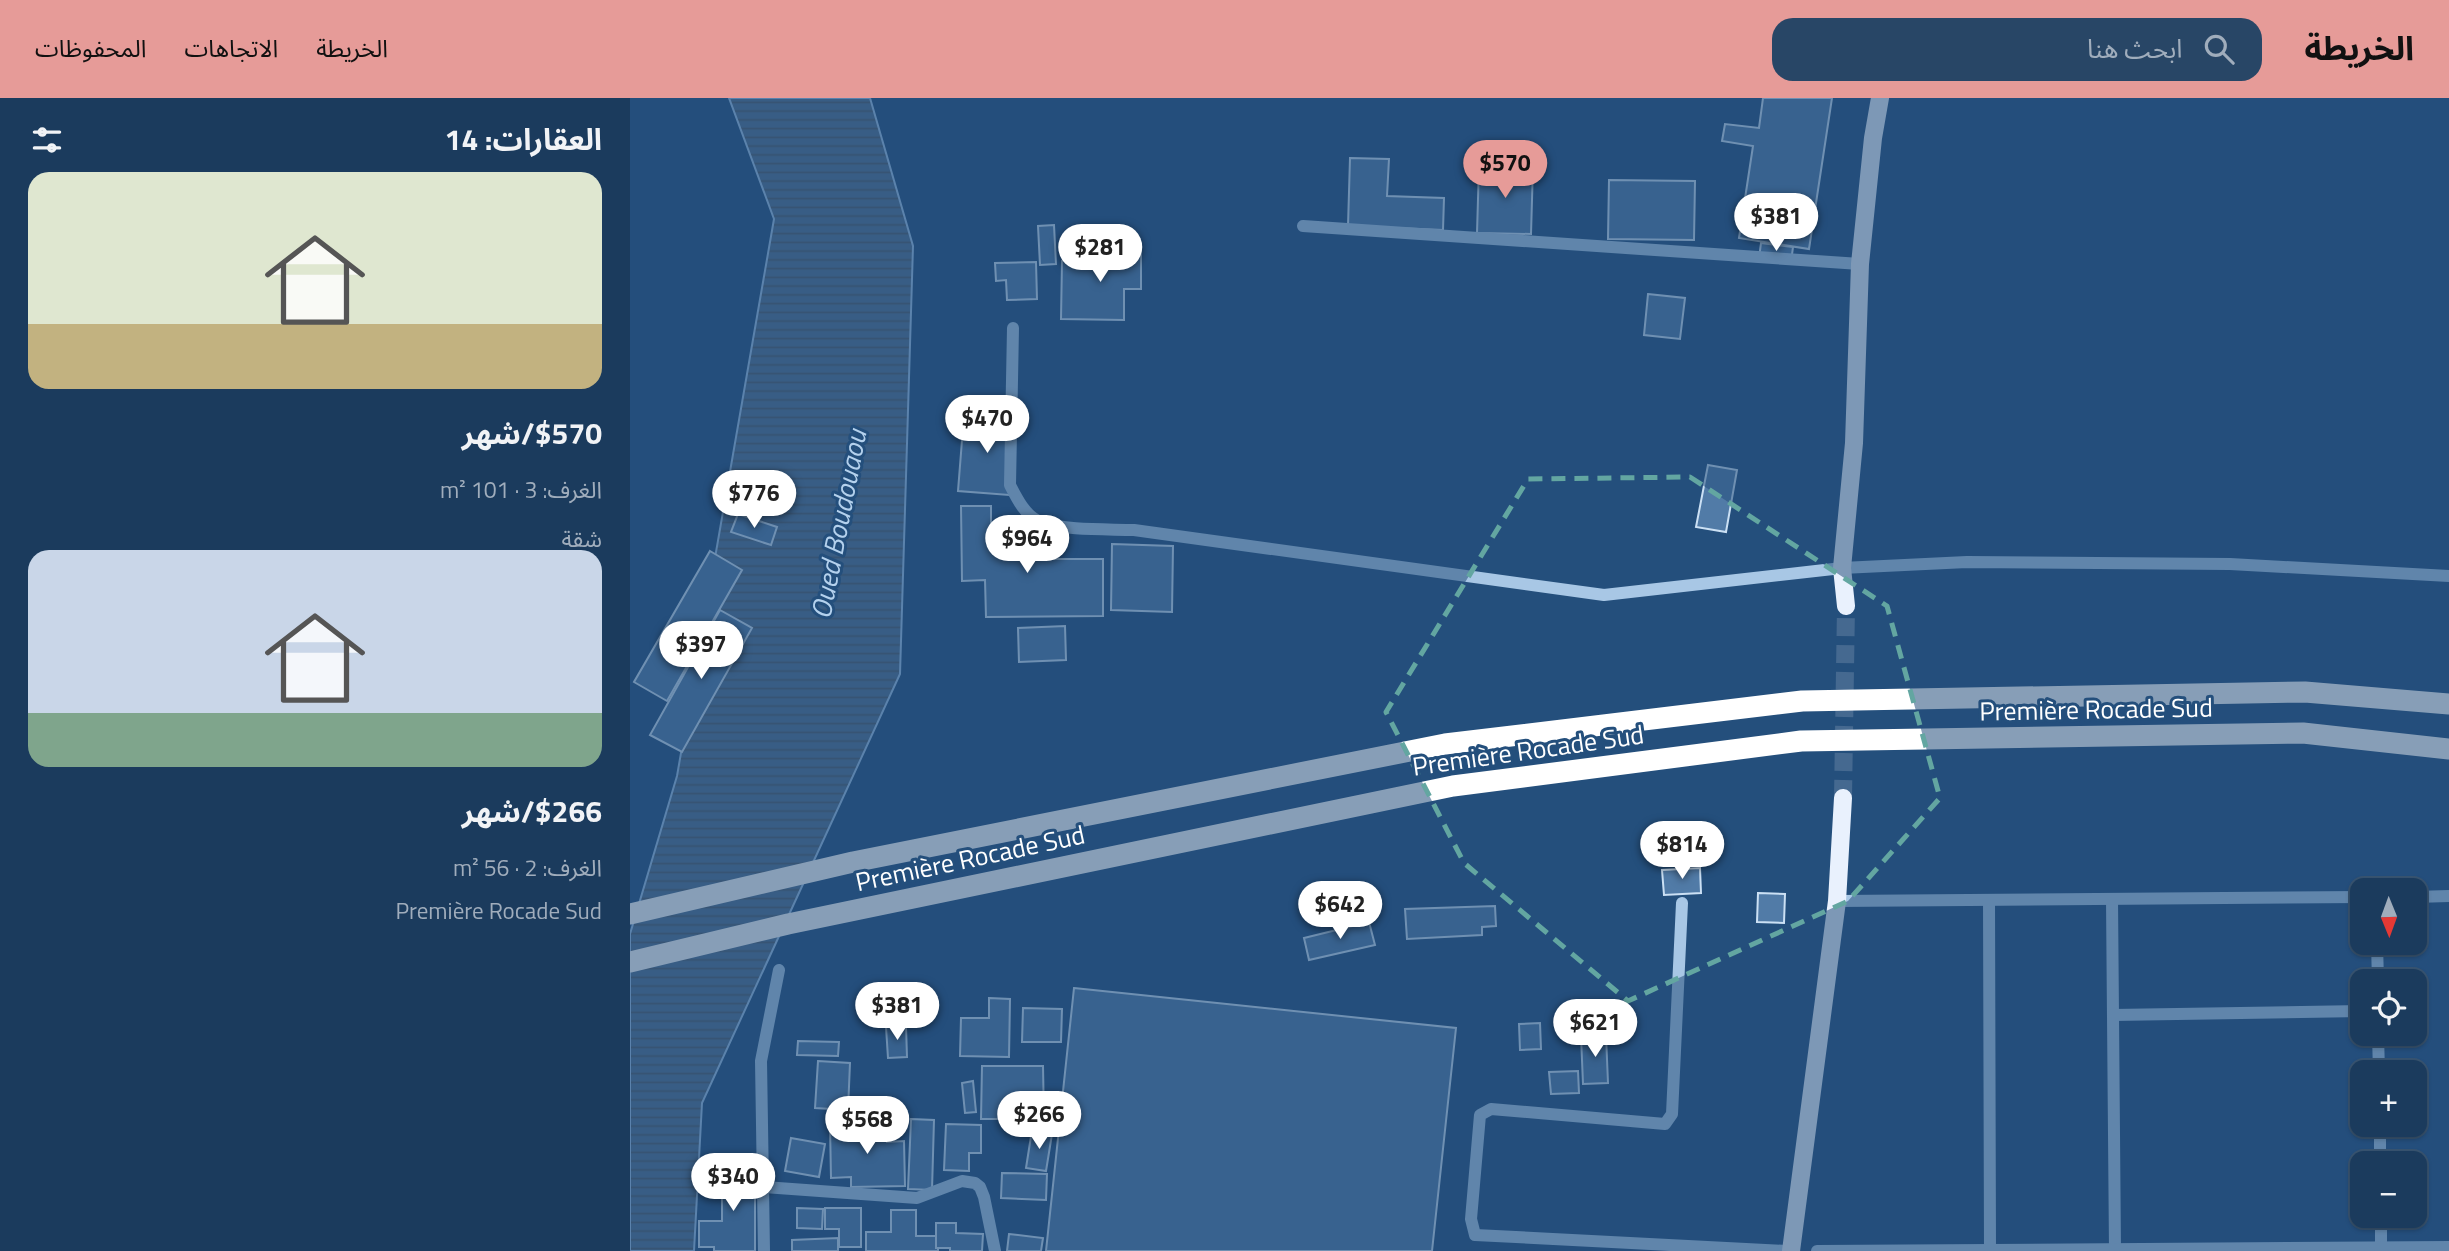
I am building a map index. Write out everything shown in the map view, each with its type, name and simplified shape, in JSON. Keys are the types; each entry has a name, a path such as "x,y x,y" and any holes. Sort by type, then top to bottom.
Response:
{"highway":[{"name":"Première Rocade Sud","path":"630,914 853,862 1445,744 1802,701 2305,692 2449,704"},
{"name":"Première Rocade Sud","path":"630,962 788,924 1452,786 1801,741 2303,733 2449,749"}],"main road":[{"path":"1846,606 1842,568 1854,443 1860,264 1873,138 1880,98"},
{"path":"1789,1251 1837,901 1843,798"}],"street":[{"path":"1303,226 1860,264"},
{"path":"1013,328 1010,485 1022,507 1039,522 1134,530 1604,595 1842,568 1967,562 2230,564 2449,576"},
{"path":"1837,901 2350,897"},
{"path":"2427,897 2449,897"},
{"path":"2112,899 2115,1250"},
{"path":"1989,900 1990,1250"},
{"path":"1682,903 1672,1114 1665,1124 1491,1109 1480,1115 1471,1219 1475,1234 1789,1251"},
{"path":"764,1251 761,1061 779,970"},
{"path":"2113,1016 2350,1011"},
{"path":"764,1187 917,1198 962,1181 975,1183 984,1197 995,1251"},
{"path":"2381,1228 2381,1249"},
{"path":"1817,1251 2449,1247"}],"highlighted area":[{"path":"1690,477 1887,606 1940,798 1848,901 1628,1001 1464,863 1386,712 1528,479"}],"water":[{"name":"Oued Boudouaou","path":"729,98 870,98 913,246 900,674 702,1103 694,1251 630,1251 630,934 677,776 774,219"}],"building":[{"path":"1763,98 1832,98 1809,249 1739,238 1753,146 1722,141 1725,124 1759,128"},
{"path":"1350,158 1389,159 1387,196 1444,198 1443,230 1348,226"},
{"path":"1479,165 1533,166 1531,234 1477,233"},
{"path":"1609,180 1695,181 1694,240 1608,239"},
{"path":"1054,225 1056,264 1040,265 1038,226"},
{"path":"1761,243 1793,247 1791,262 1759,258"},
{"path":"1095,246 1141,247 1141,289 1124,289 1124,320 1061,319 1062,261 1095,261"},
{"path":"1036,262 1037,299 1007,300 1006,280 996,281 995,263"},
{"path":"1648,294 1685,298 1680,339 1644,335"},
{"path":"964,415 1016,420 1009,495 958,491"},
{"path":"1708,465 1737,470 1726,532 1696,527"},
{"path":"961,506 991,506 991,541 1034,541 1035,559 1103,559 1103,616 986,617 985,580 962,581"},
{"path":"738,514 777,527 771,545 731,532"},
{"path":"1112,544 1173,546 1172,612 1111,610"},
{"path":"710,551 742,570 667,701 634,682"},
{"path":"720,610 752,628 682,752 650,735"},
{"path":"1065,626 1066,660 1019,662 1018,628"},
{"path":"1700,868 1701,893 1664,895 1662,870"},
{"path":"1758,893 1785,894 1784,923 1757,922"},
{"path":"1495,906 1496,926 1482,927 1482,935 1407,939 1405,909"},
{"path":"1369,922 1375,945 1309,960 1304,938"},
{"path":"1074,988 1456,1028 1432,1251 1046,1251"},
{"path":"989,998 1010,999 1009,1057 960,1056 961,1018 989,1018"},
{"path":"1023,1008 1062,1009 1061,1042 1022,1042"},
{"path":"1540,1023 1541,1049 1520,1050 1519,1024"},
{"path":"906,1026 907,1057 888,1058 886,1027"},
{"path":"1606,1035 1608,1083 1583,1084 1581,1036"},
{"path":"798,1041 839,1042 838,1056 797,1055"},
{"path":"818,1061 850,1063 848,1110 815,1108"},
{"path":"982,1066 1043,1066 1044,1119 981,1119"},
{"path":"1578,1071 1579,1093 1551,1094 1549,1072"},
{"path":"973,1081 976,1112 965,1113 962,1083"},
{"path":"911,1119 934,1120 932,1190 908,1189"},
{"path":"886,1123 887,1142 904,1141 905,1186 851,1187 851,1177 831,1178 830,1125"},
{"path":"946,1124 981,1125 981,1153 969,1153 969,1171 944,1170"},
{"path":"1032,1130 1052,1134 1046,1171 1026,1168"},
{"path":"791,1138 825,1144 819,1177 785,1171"},
{"path":"722,1166 755,1166 755,1251 714,1251 714,1247 699,1247 699,1221 722,1221"},
{"path":"1002,1173 1047,1174 1046,1200 1001,1198"},
{"path":"797,1208 823,1209 822,1229 797,1228"},
{"path":"825,1208 861,1208 861,1247 839,1247 839,1229 825,1229"},
{"path":"891,1210 916,1210 916,1236 938,1236 938,1251 866,1251 866,1232 891,1232"},
{"path":"936,1223 956,1223 956,1233 983,1234 982,1251 936,1248"},
{"path":"1009,1234 1043,1238 1041,1251 1007,1251"},
{"path":"838,1238 838,1251 792,1251 792,1240"}],"tunnel":[{"path":"1843,798 1846,606"}]}
